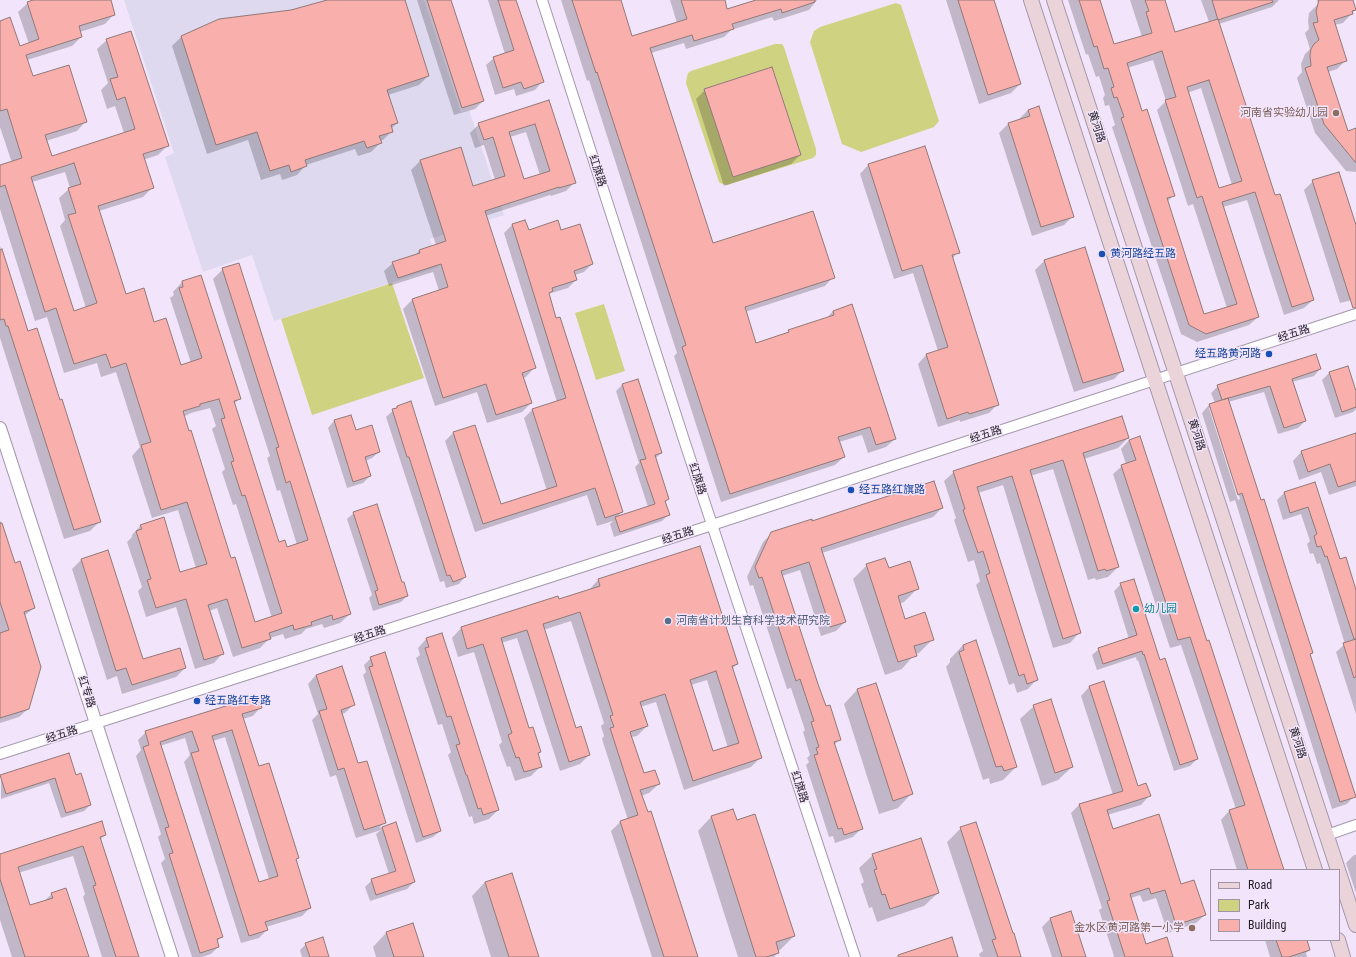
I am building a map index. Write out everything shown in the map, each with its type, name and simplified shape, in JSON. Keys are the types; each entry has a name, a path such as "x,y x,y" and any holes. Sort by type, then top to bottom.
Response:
{"main road":[{"name":"黄河路","path":"1031,0 1315,869"},
{"name":"黄河路","path":"1054,0 1338,869"},
{"name":"黄河路","path":"1340,874 1356,925"},
{"path":"1338,941 1343,957"}],"street":[{"name":"红旗路","path":"542,0 712,525 855,957"},
{"name":"经五路","path":"0,754 712,525 1356,314"},
{"name":"红专路","path":"0,428 172,957"},
{"path":"1327,835 1356,825"}],"shaded area":[{"path":"124,0 424,0 461,112 469,110 504,215 430,239 439,267 274,321 252,255 203,272 165,157 174,153"}],"green space":[{"path":"896,3 901,5 939,121 934,127 861,152 842,144 810,42 814,31 820,27"},
{"path":"775,44 782,44 816,149 816,155 813,158 727,185 719,182 686,83 688,73","holes":["772,67 801,155 733,177 704,89"]},
{"path":"392,283 424,378 312,415 281,319"},
{"path":"604,304 625,371 596,380 575,313"}],"building":[{"path":"33,0 111,0 115,15 79,26 82,37 26,55 33,76 69,65 87,122 45,135 52,156 135,129 125,97 117,100 110,79 118,77 106,39 131,31 169,146 143,154 154,188 98,206 126,294 144,288 154,322 166,318 181,365 202,358 179,288 183,287 182,281 201,275 241,399 234,401 279,542 285,540 287,547 308,540 290,481 286,483 276,448 279,447 222,268 239,263 351,614 333,620 332,615 311,622 312,625 294,630 293,625 269,633 271,639 242,648 227,599 208,605 224,654 204,660 186,599 156,608 147,580 151,579 136,531 142,529 140,525 164,517 180,572 207,564 187,502 161,510 141,445 151,442 126,363 111,368 106,354 74,364 56,308 45,312 5,185 0,187 0,165 22,158 7,109 0,111 0,21 10,17 20,46 39,39 27,2","holes":["74,163 81,184 68,188 76,213 68,215 97,303 74,311 31,177","219,399 225,418 221,419 234,461 231,462 242,496 245,495 282,613 255,622 235,557 231,558 191,430 189,431 183,411 200,406 200,404"]},
{"path":"327,0 405,0 429,76 387,90 398,123 391,125 393,132 379,136 382,143 367,148 364,141 305,160 307,166 291,172 289,165 270,171 257,132 216,145 181,36 219,19 291,10"},
{"path":"427,0 451,0 484,101 462,108"},
{"path":"498,0 516,0 544,82 524,89 521,82 503,88 493,57 514,50"},
{"path":"572,0 621,0 632,36 687,19 681,0 725,0 727,9 756,0 815,0 815,2 782,13 781,9 732,24 734,29 694,41 692,35 650,48 713,243 813,211 835,278 745,307 756,343 789,332 788,330 834,315 833,311 852,304 896,439 876,445 870,427 838,437 845,457 730,494 682,347 686,345"},
{"path":"958,0 994,0 1021,84 988,95"},
{"path":"1079,0 1100,0 1114,44 1152,33 1146,12 1149,11 1145,0 1165,0 1175,32 1218,19 1275,195 1280,194 1314,300 1292,307 1255,192 1222,202 1259,317 1206,334 1189,325 1121,118 1124,117 1117,97 1114,98 1111,88 1114,87 1108,68 1104,69 1097,46 1094,47","holes":["1162,51 1176,97 1165,100 1197,198 1202,196 1237,304 1204,314 1167,198 1175,196 1147,109 1142,111 1127,63","1209,80 1242,181 1219,188 1187,87"]},
{"path":"1212,0 1272,0 1273,2 1218,20"},
{"path":"1319,0 1353,0 1356,10 1352,11 1353,14 1334,20 1347,61 1327,67 1348,131 1356,128 1356,163 1324,124 1305,68 1311,66 1311,49 1319,40 1313,23 1318,22 1316,11"},
{"path":"772,67 801,155 733,177 704,89"},
{"path":"549,100 576,183 485,211 536,368 522,373 532,403 496,415 486,384 443,398 412,299 448,287 441,264 398,278 392,262 420,253 419,250 446,241 420,160 461,147 473,186 505,176 493,137 484,140 478,123","holes":["535,124 550,171 524,179 509,132"]},
{"path":"1039,106 1074,217 1041,227 1008,123 1030,116 1028,110"},
{"path":"925,146 960,253 952,255 999,405 969,414 968,412 947,419 926,354 948,347 922,265 902,271 868,164"},
{"path":"1339,172 1356,225 1356,308 1353,308 1312,180"},
{"path":"525,220 529,230 558,220 561,230 580,224 593,264 574,271 577,280 552,288 553,291 549,293 556,318 560,317 623,512 605,518 595,488 483,524 453,432 475,425 501,504 557,486 532,409 566,398 512,224"},
{"path":"1085,247 1124,371 1083,383 1044,260"},
{"path":"2,249 28,331 37,328 60,400 62,399 101,522 74,530 8,326 6,326 4,319 0,320 0,250"},
{"path":"1316,354 1321,369 1292,379 1306,421 1284,428 1270,386 1222,400 1217,385"},
{"path":"1348,366 1356,391 1356,407 1342,412 1329,372"},
{"path":"638,379 662,453 655,455 669,499 665,501 670,515 620,532 615,517 655,504 640,460 646,459 622,384"},
{"path":"1228,398 1261,500 1264,499 1313,653 1310,654 1356,797 1340,802 1242,493 1238,495 1209,404"},
{"path":"411,401 466,577 453,582 450,575 447,576 392,409"},
{"path":"351,415 356,430 372,425 380,452 365,457 371,476 353,482 334,420"},
{"path":"1122,416 1129,438 1083,453 1119,567 1106,571 1105,569 1098,571 1063,460 1030,470 1081,633 1063,639 1012,476 977,487 1038,680 1027,684 1024,674 1019,676 986,575 990,573 983,551 978,553 963,510 965,509 953,471"},
{"path":"1356,433 1356,481 1338,487 1330,464 1308,472 1301,451"},
{"path":"1140,436 1207,641 1209,640 1284,869 1248,869 1229,810 1245,805 1190,637 1178,640 1121,465 1136,460 1129,440"},
{"path":"934,481 943,508 821,548 846,622 830,627 809,562 781,571 826,706 830,705 841,740 834,742 863,829 844,835 842,828 838,829 814,755 818,754 816,748 819,747 811,722 814,721 800,679 796,681 762,577 759,578 755,567 771,532 812,519 812,521"},
{"path":"1315,482 1340,559 1346,557 1356,590 1356,639 1354,639 1327,556 1325,557 1321,546 1317,547 1314,536 1317,534 1308,507 1290,513 1284,492"},
{"path":"377,504 402,582 404,582 408,596 379,605 375,591 378,590 353,512"},
{"path":"0,523 2,523 15,563 20,561 35,608 24,612 41,667 29,709 0,718 0,633 9,630 0,602"},
{"path":"700,546 738,664 732,666 762,758 693,781 665,694 640,702 648,726 630,732 644,773 655,770 660,784 640,790 648,812 651,811 698,957 664,957 620,821 638,815 610,728 614,727 610,716 613,715 580,612 543,624 576,728 581,726 590,755 569,762 527,630 501,638 529,728 533,727 541,752 538,753 542,767 524,772 519,757 516,758 508,735 512,733 483,644 467,649 461,627 558,596 559,599 600,586 598,579","holes":["716,671 739,743 713,751 690,680"]},
{"path":"108,550 143,659 180,648 186,668 132,685 126,668 116,671 81,559"},
{"path":"885,558 889,568 910,561 919,589 898,596 905,619 925,612 934,640 914,646 917,656 898,662 866,564"},
{"path":"1134,579 1160,660 1165,658 1198,759 1180,765 1142,651 1103,664 1098,648 1137,635 1120,583"},
{"path":"442,633 499,810 483,815 481,808 478,809 466,775 456,745 460,744 451,716 447,717 425,648 429,647 426,638"},
{"path":"1356,639 1356,677 1354,678 1343,643"},
{"path":"976,640 1017,767 1004,771 1002,766 996,767 959,652 964,650 963,645"},
{"path":"385,652 441,831 423,837 369,667 373,666 370,657"},
{"path":"342,666 355,705 341,710 358,763 367,761 386,823 364,830 344,768 338,770 319,711 327,709 316,675"},
{"path":"1104,681 1138,786 1146,783 1151,796 1107,810 1113,829 1159,814 1181,884 1194,880 1206,915 1176,925 1165,890 1151,894 1149,888 1130,894 1146,944 1167,937 1173,957 1125,957 1107,901 1110,900 1079,804 1123,791 1089,686"},
{"path":"876,683 913,794 893,801 857,689"},
{"path":"258,696 262,708 242,714 259,766 269,763 299,858 296,859 311,908 265,922 268,930 249,936 191,753 199,751 192,731 160,742 223,937 217,939 219,947 200,953 169,854 173,853 165,828 169,827 143,747 149,745 145,731","holes":["232,730 278,876 259,882 212,736"]},
{"path":"1051,699 1073,767 1055,773 1033,705"},
{"path":"69,753 76,775 81,773 91,805 66,813 55,778 6,794 0,775"},
{"path":"733,809 737,820 755,814 795,936 776,942 779,953 766,957 756,957 711,816"},
{"path":"102,821 106,835 100,837 139,957 116,957 93,886 96,885 83,846 18,867 30,905 53,898 51,893 66,888 89,957 25,957 0,879 0,854"},
{"path":"396,822 415,882 376,895 371,879 396,871 382,827"},
{"path":"976,822 1021,957 998,957 992,940 996,939 960,827"},
{"path":"921,838 939,893 890,909 885,894 882,895 874,870 877,869 872,854"},
{"path":"512,873 539,957 509,957 485,882"},
{"path":"1071,911 1086,957 1062,957 1050,918"},
{"path":"413,923 424,957 394,957 386,932"},
{"path":"323,937 329,957 310,957 305,943"},
{"path":"952,937 958,957 898,957 898,955"},
{"path":"1276,941 1307,941 1310,950 1289,957 1282,957"}],"place":[{"name":"河南省实验幼儿园","path":"1336,113"},
{"name":"黄河路经五路","path":"1102,254"},
{"name":"经五路黄河路","path":"1269,354"},
{"name":"经五路红旗路","path":"851,490"},
{"name":"幼儿园","path":"1136,609"},
{"name":"河南省计划生育科学技术研究院","path":"668,621"},
{"name":"经五路红专路","path":"197,701"},
{"name":"金水区黄河路第一小学","path":"1192,928"}]}
